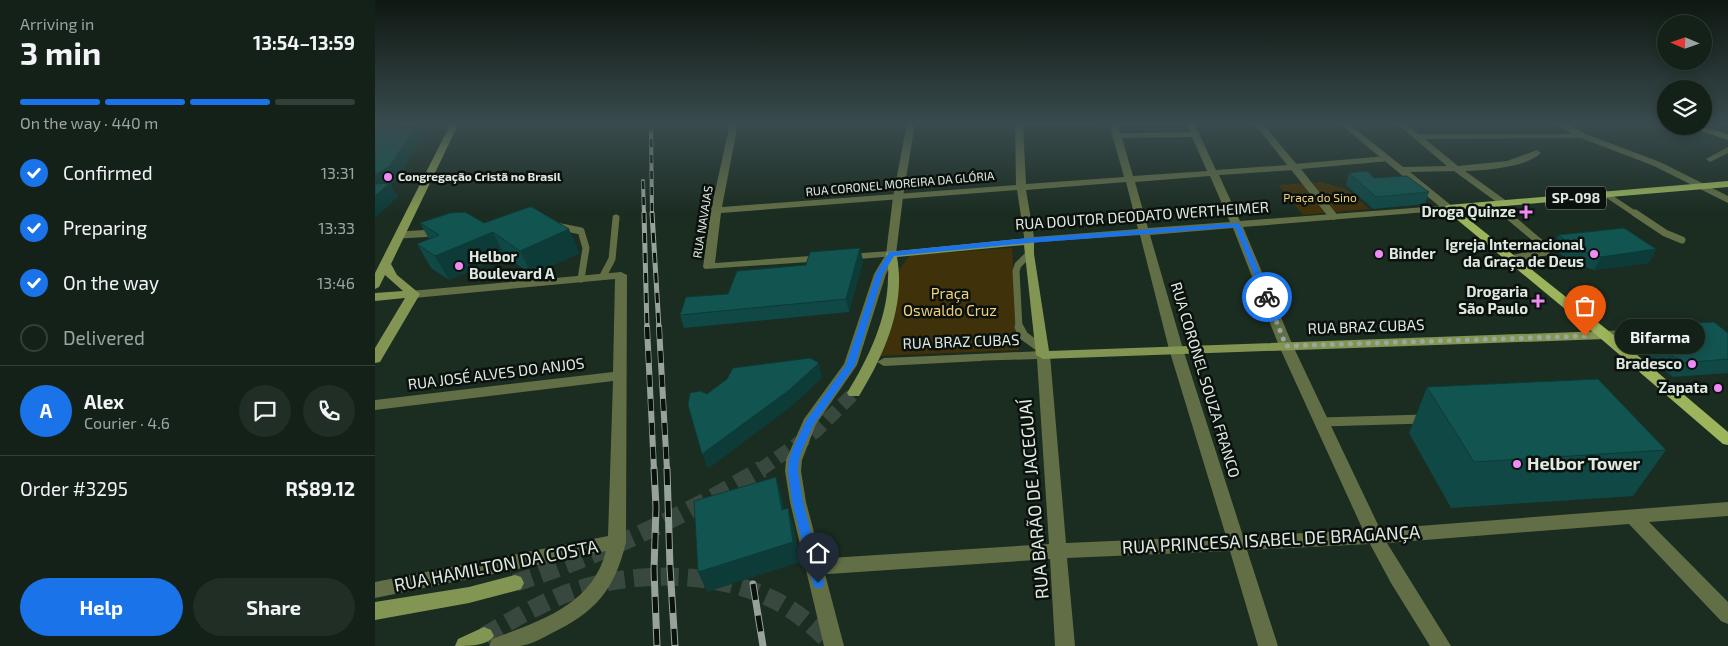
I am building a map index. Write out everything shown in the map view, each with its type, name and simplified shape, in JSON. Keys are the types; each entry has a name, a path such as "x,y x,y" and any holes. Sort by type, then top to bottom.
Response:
{"main road":[{"path":"375,285 440,153"},
{"name":"RUA DOUTOR DEODATO WERTHEIMER","path":"1449,208 1728,184"},
{"path":"1449,208 1605,335 1728,440"},
{"name":"RUA DOUTOR DEODATO WERTHEIMER","path":"891,254 1029,240"},
{"name":"RUA BARÃO DE JACEGUAÍ","path":"1029,240 1029,254 1042,352"},
{"path":"854,393 869,368 883,331 895,279 891,254"},
{"path":"386,266 392,277 414,294"},
{"path":"375,297 414,294"},
{"path":"375,359 414,294"},
{"name":"RUA BRAZ CUBAS","path":"1042,352 1176,350 1605,335"},
{"path":"375,611 469,595 515,583"},
{"path":"465,646 492,641"}],"street":[{"name":"RUA NAVAJAS","path":"709,267 716,210 728,153"},
{"path":"834,646 794,486 794,460 809,423 850,365 879,274 891,254 906,153"},
{"path":"1020,153 1021,186 1029,240"},
{"name":"RUA CORONEL SOUZA FRANCO","path":"1121,153 1145,232 1176,350 1268,646"},
{"path":"1205,153 1237,225 1286,346 1375,537 1397,577 1441,646"},
{"path":"1283,153 1334,217"},
{"path":"1379,153 1449,208"},
{"path":"1436,153 1500,205"},
{"path":"1400,170 1455,168 1513,162 1528,158 1535,153"},
{"path":"1631,153 1703,186 1728,200"},
{"path":"1710,159 1722,153"},
{"name":"RUA CORONEL MOREIRA DA GLÓRIA","path":"716,210 1386,159"},
{"name":"RUA DOUTOR DEODATO WERTHEIMER","path":"1029,240 1449,208"},
{"name":"RUA DOUTOR DEODATO WERTHEIMER","path":"709,267 891,254"},
{"path":"414,294 621,275 617,542 613,565 606,579 585,604 559,620 492,641"},
{"name":"RUA BRAZ CUBAS","path":"1605,335 1662,332"},
{"name":"RUA BRAZ CUBAS","path":"884,362 976,358 1042,352"},
{"name":"RUA BARÃO DE JACEGUAÍ","path":"1042,352 1065,646"},
{"name":"RUA JOSÉ ALVES DO ANJOS","path":"375,405 620,376"},
{"name":"RUA PRINCESA ISABEL DE BRAGANÇA","path":"815,567 1059,551 1375,537 1728,509"},
{"path":"1633,516 1728,615"},
{"name":"RUA HAMILTON DA COSTA","path":"375,590 617,542"}],"lane":[{"path":"1607,195 1665,233 1682,240"},
{"path":"1500,205 1543,246 1546,252 1510,259"},
{"path":"603,276 612,259 617,218"},
{"path":"545,226 562,226 581,231 586,248 581,278"},
{"path":"400,235 443,232"},
{"path":"1029,254 1018,265 1016,272 1019,328 1023,336 1042,352"},
{"path":"1322,422 1430,419"}],"green space":[{"name":"Praça do Sino","path":"1321,182 1346,189 1370,209 1303,215 1278,185"},
{"name":"Praça Oswaldo Cruz","path":"1012,248 1019,350 878,356 900,268 910,255"}],"building":[{"path":"375,153 398,153 390,166 375,175"},
{"path":"1367,171 1374,178 1407,176 1429,192 1376,197 1349,173"},
{"path":"390,183 375,196 375,184"},
{"path":"529,207 569,229 520,251 493,232 435,256 417,244 439,235 420,223 450,213 465,212 484,223"},
{"path":"1624,228 1656,249 1601,257 1578,250 1558,235"},
{"path":"860,248 846,299 680,315 686,297 728,294 737,271 806,265 810,252"},
{"path":"1714,322 1728,333 1728,359 1682,363 1636,326"},
{"path":"810,358 819,363 788,391 702,454 688,405 690,393 700,391 707,394 727,379 733,368"},
{"path":"1598,379 1666,450 1474,462 1427,387"},
{"path":"776,477 782,510 788,508 793,542 698,572 694,501"}],"tunnel":[{"path":"760,470 816,431 854,393"},
{"path":"515,583 579,560 642,533 703,503 762,469"},
{"path":"484,636 541,605 576,590 623,579 674,577 724,583 748,589 770,598 796,613 834,646"}],"railway":[{"path":"651,153 652,215"},
{"path":"643,181 644,215"},
{"path":"644,213 647,328"},
{"path":"652,213 659,328"},
{"path":"647,327 654,470"},
{"path":"659,327 667,470"},
{"path":"654,469 656,507 654,570 657,646"},
{"path":"667,469 675,646"},
{"path":"753,584 763,646"}],"way so far":[{"path":"1267,297 1286,346 1585,336"}],"place":[{"name":"Congregação Cristã no Brasil","path":"388,177"},
{"name":"Droga Quinze","path":"1526,212"},
{"name":"Binder","path":"1379,254"},
{"name":"Igreja Internacional da Graça de Deus","path":"1594,254"},
{"name":"Helbor Boulevard A","path":"459,266"},
{"name":"Drogaria São Paulo","path":"1538,301"},
{"name":"Bifarma","path":"1585,336"},
{"name":"Bradesco","path":"1692,364"},
{"name":"Zapata","path":"1718,388"},
{"name":"Helbor Tower","path":"1517,464"}],"route":[{"path":"818,583 797,502 794,486 794,460 809,423 846,374 857,349 879,274 891,254 1029,240 1237,225 1267,297"}]}
